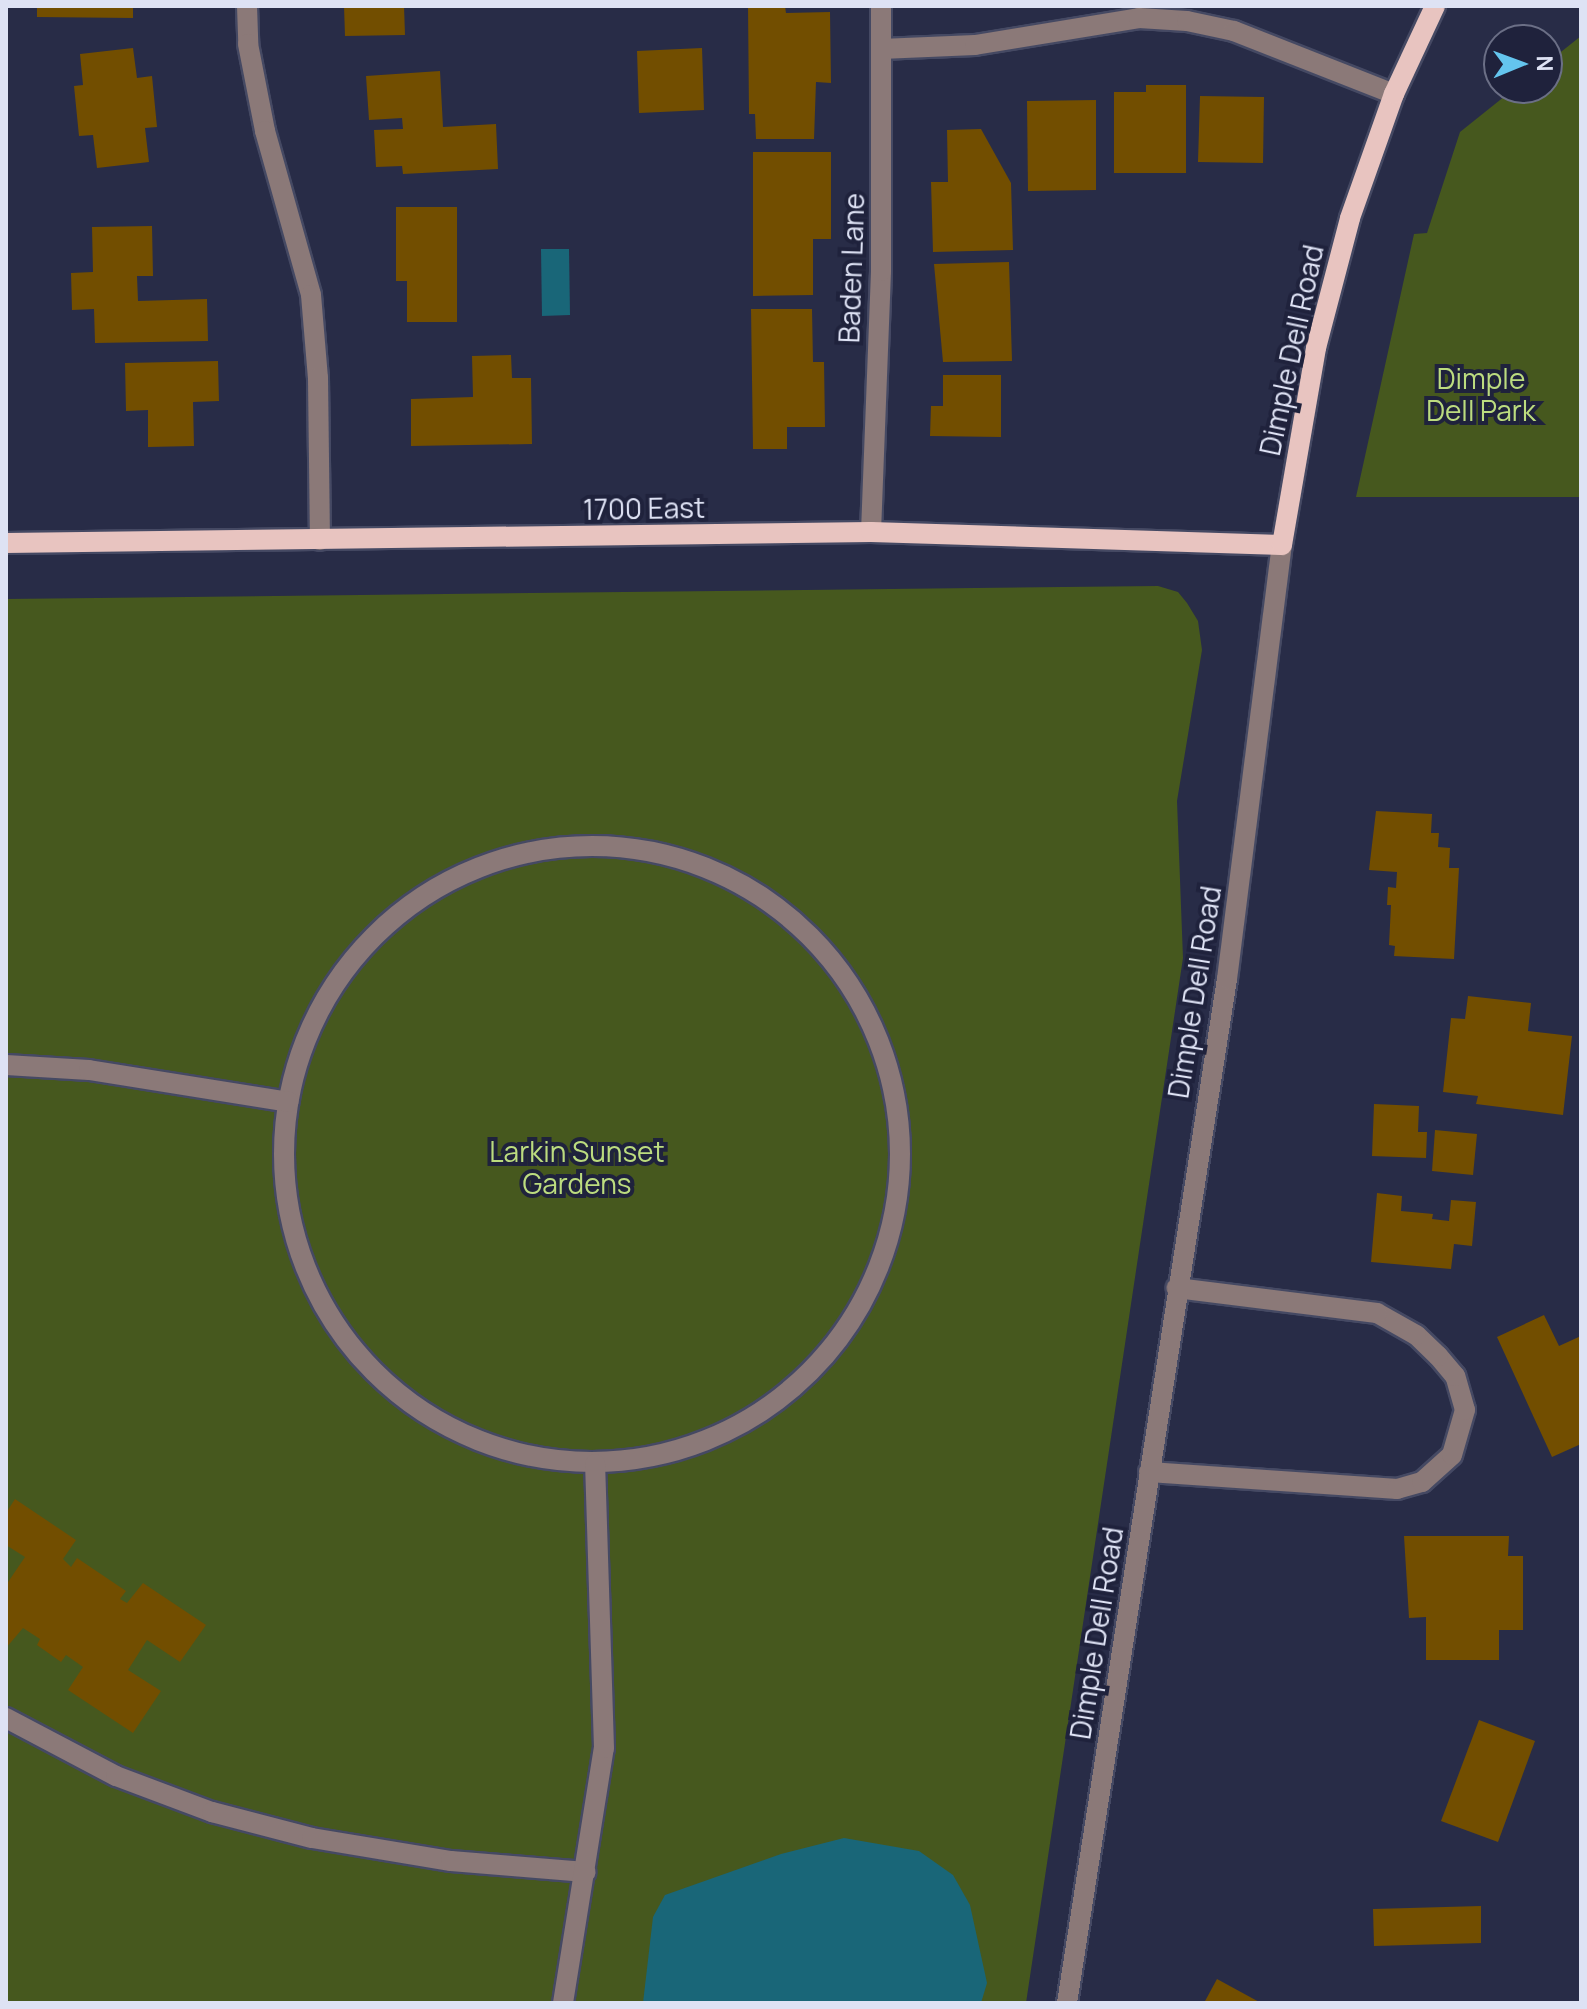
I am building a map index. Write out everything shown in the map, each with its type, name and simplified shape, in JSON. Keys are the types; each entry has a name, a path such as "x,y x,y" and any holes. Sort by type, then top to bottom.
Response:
{"main road":[{"name":"Dimple Dell Road","path":"1282,545 1316,348 1350,218 1394,94 1435,6"},
{"name":"1700 East","path":"6,543 871,532 1282,545"}],"street":[{"path":"247,6 248,44 265,131 311,295 318,378 320,540"},
{"name":"Baden Lane","path":"871,532 881,271 881,6"},
{"path":"881,49 975,45 1139,18 1187,21 1234,31 1394,94"},
{"name":"Dimple Dell Road","path":"1067,2003 1237,912 1282,545"},
{"path":"597,845 671,856 733,876 774,901 810,935 855,993 880,1038 896,1099 902,1174 883,1256 851,1326 758,1415 707,1439 648,1457 595,1464 526,1454 467,1435 399,1396 361,1358 323,1306 297,1249 284,1175 288,1102 310,1028 336,978 369,938 427,894 490,863 543,850 597,845"},
{"path":"6,1065 89,1070 288,1102"},
{"path":"1149,1472 1397,1489 1422,1482 1452,1455 1465,1410 1455,1376 1438,1356 1416,1335 1377,1313 1177,1288"},
{"path":"563,2003 604,1748 595,1464"},
{"path":"6,1718 116,1776 212,1812 312,1838 451,1861 586,1872"}],"green space":[{"name":"Dimple Dell Park","path":"1581,36 1581,497 1356,497 1414,234 1427,233 1460,132 1495,104 1563,104 1563,50"},
{"name":"Larkin Sunset Gardens","path":"1158,586 1178,592 1187,603 1198,621 1202,650 1177,801 1183,958 1026,2003 6,2003 6,599"}],"water":[{"path":"541,249 569,249 570,315 542,316"},
{"path":"844,1838 919,1851 953,1875 970,1905 987,1983 981,2003 643,2003 653,1917 665,1895 781,1854"}],"building":[{"path":"37,6 133,6 133,18 37,17"},
{"path":"344,6 404,6 405,35 345,36"},
{"path":"748,6 785,6 786,13 830,12 831,83 816,82 814,139 756,139 755,114 749,114"},
{"path":"133,48 137,78 152,76 157,127 145,128 149,162 97,168 93,135 79,136 74,86 83,85 80,54"},
{"path":"702,48 704,110 639,113 637,51"},
{"path":"440,71 443,127 496,124 498,169 403,174 402,166 376,167 374,130 403,129 402,118 369,120 366,76"},
{"path":"1146,85 1186,85 1186,173 1114,173 1114,92 1146,92"},
{"path":"1200,96 1264,97 1263,163 1198,162"},
{"path":"1096,100 1096,190 1028,191 1027,101"},
{"path":"981,129 1011,183 1013,250 933,252 931,182 948,182 947,130"},
{"path":"753,152 831,152 831,239 813,239 813,295 753,296"},
{"path":"396,207 457,207 457,322 407,322 407,281 396,281"},
{"path":"152,226 153,276 137,276 138,301 207,299 208,341 95,343 94,309 72,310 71,273 93,272 92,227"},
{"path":"1009,262 1012,361 943,362 934,264"},
{"path":"751,309 812,309 813,362 824,362 825,427 787,427 787,449 753,449"},
{"path":"511,355 512,378 531,378 532,444 411,446 411,399 473,397 472,356"},
{"path":"218,361 219,401 193,402 194,446 148,447 148,410 126,411 125,363"},
{"path":"943,375 1001,375 1001,437 930,436 931,406 943,406"},
{"path":"1376,811 1432,814 1431,833 1439,833 1438,847 1450,848 1449,868 1459,868 1454,959 1394,956 1395,946 1389,945 1391,905 1387,905 1388,887 1396,888 1397,872 1369,870"},
{"path":"1468,996 1531,1003 1528,1031 1572,1036 1563,1115 1476,1104 1478,1096 1443,1092 1451,1018 1465,1019"},
{"path":"1374,1104 1419,1106 1418,1132 1427,1132 1426,1158 1372,1156"},
{"path":"1435,1130 1477,1134 1473,1175 1432,1171"},
{"path":"1377,1193 1402,1196 1401,1211 1433,1214 1432,1219 1449,1221 1451,1200 1476,1202 1472,1246 1454,1244 1451,1269 1371,1262"},
{"path":"1544,1315 1559,1346 1581,1336 1581,1444 1552,1457 1497,1337"},
{"path":"15,1499 76,1540 63,1559 71,1567 77,1558 126,1591 120,1599 127,1603 143,1583 206,1625 180,1662 147,1640 128,1670 161,1691 133,1733 68,1690 83,1667 66,1655 61,1662 37,1645 40,1639 23,1628 6,1648 6,1585 25,1557 6,1545 6,1513"},
{"path":"1404,1536 1509,1536 1508,1556 1523,1556 1523,1630 1499,1630 1499,1660 1426,1660 1426,1617 1409,1618"},
{"path":"1479,1720 1535,1741 1498,1842 1441,1821"},
{"path":"1481,1906 1481,1943 1374,1946 1373,1909"},
{"path":"1217,1979 1261,2003 1204,2003"}]}
